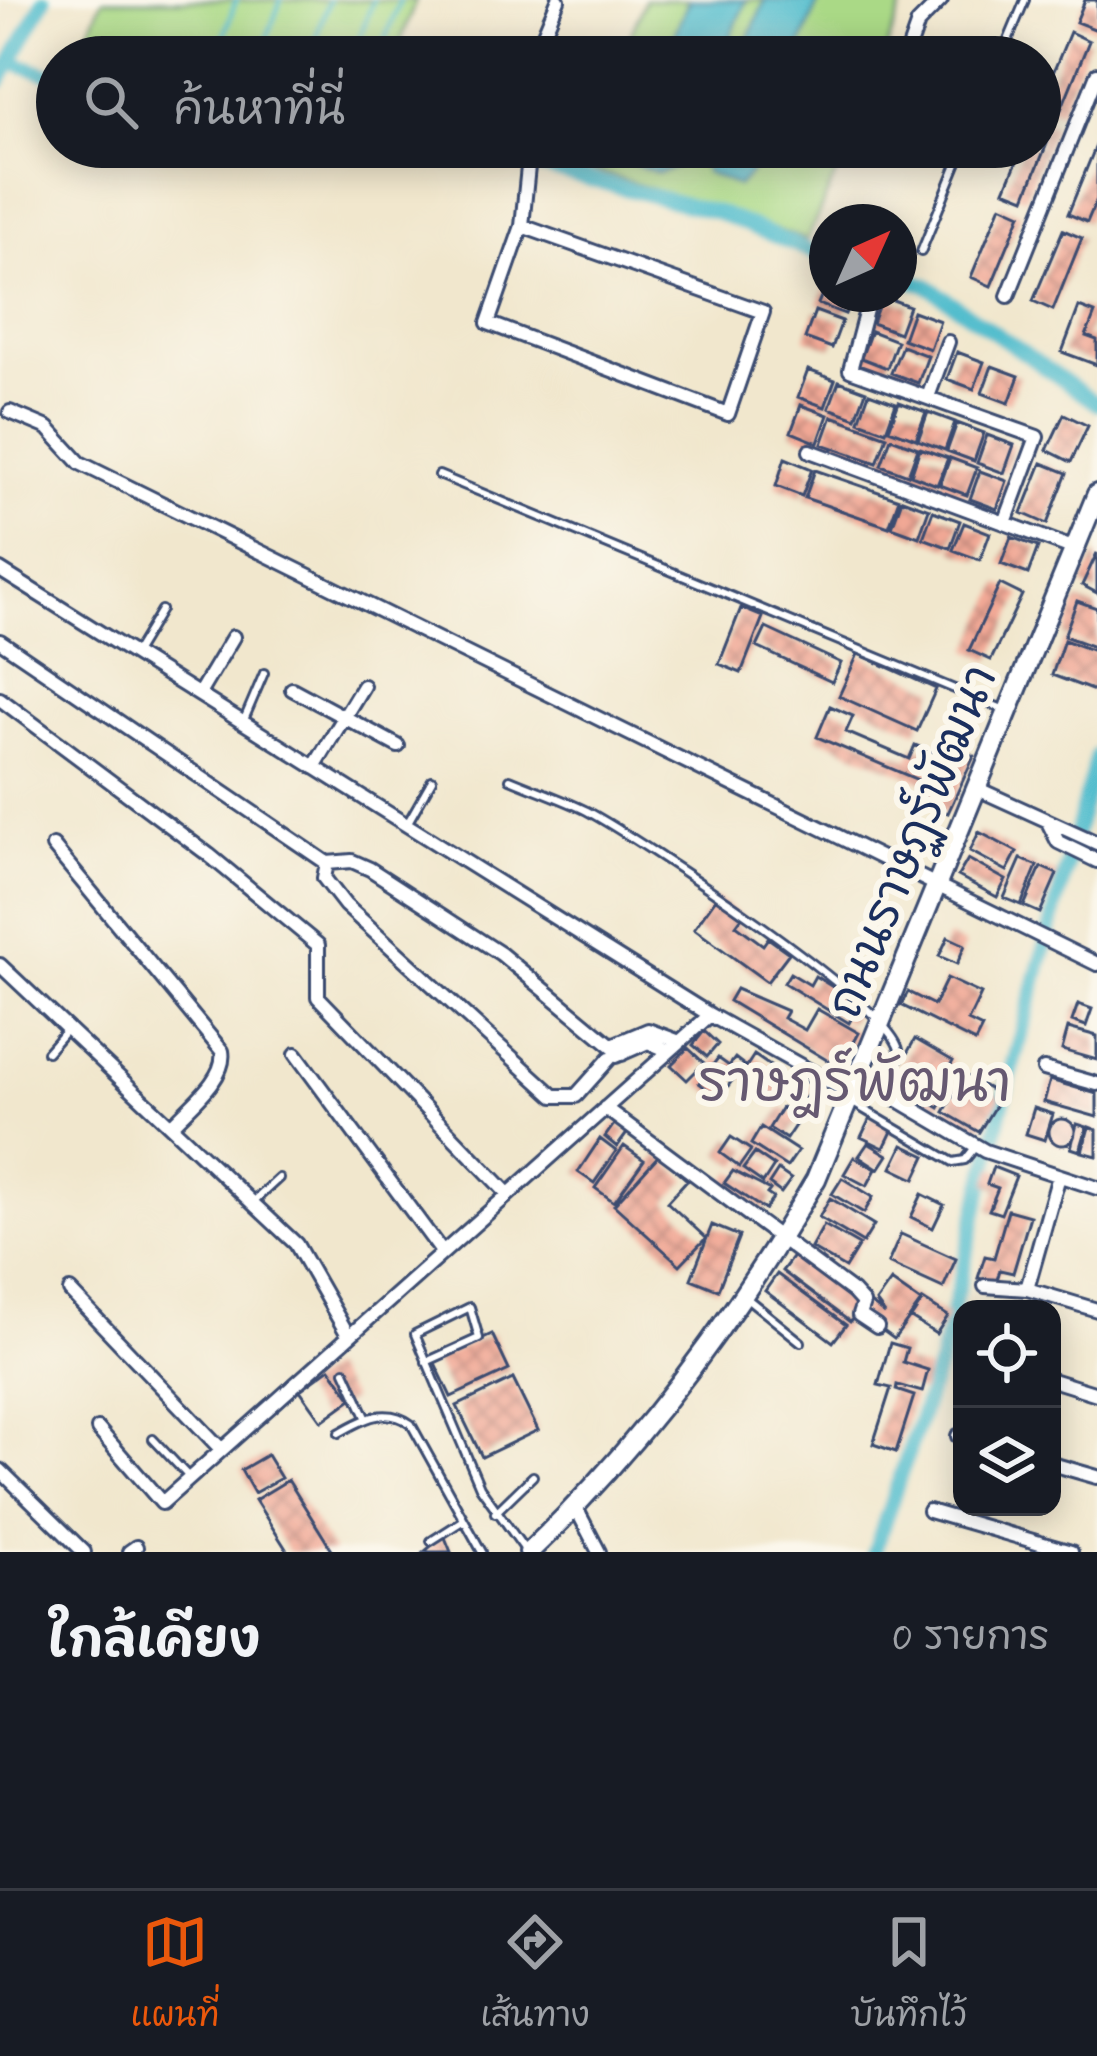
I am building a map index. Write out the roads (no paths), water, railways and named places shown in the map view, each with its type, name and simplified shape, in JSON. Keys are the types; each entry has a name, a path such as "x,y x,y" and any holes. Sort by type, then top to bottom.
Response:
{"street":[{"path":"543,36 558,0"},
{"path":"913,36 918,23 940,0"},
{"path":"1061,164 1097,74"},
{"path":"522,226 764,315 723,416 488,323 522,226 529,168"},
{"path":"1008,296 1059,168"},
{"path":"865,312 848,368 1037,437 1006,520"},
{"path":"928,397 948,342"},
{"path":"10,412 49,428 80,463 1035,934 1095,958"},
{"path":"810,451 1075,549"},
{"name":"ถนนราษฏร์พัฒนา","path":"532,1551 649,1426 744,1296 816,1179 1097,494"},
{"path":"0,570 710,1015 854,1092 881,1090 981,1149 1097,1188"},
{"path":"199,694 233,637"},
{"path":"0,641 327,863 352,860 501,954 615,1052"},
{"path":"314,766 363,686"},
{"path":"292,689 398,746"},
{"path":"0,699 191,841 318,945 318,997 508,1194"},
{"path":"979,790 1097,843"},
{"path":"1053,823 1058,842 1095,860"},
{"path":"53,846 222,1051 216,1076 172,1125"},
{"path":"327,863 324,878 345,905 554,1096 576,1096 615,1052 648,1030 674,1046"},
{"path":"0,965 296,1244 348,1335"},
{"path":"98,1429 162,1503 710,1015"},
{"path":"296,1054 442,1252"},
{"path":"1045,1069 1097,1084"},
{"path":"605,1108 862,1300 859,1315 877,1327"},
{"path":"1028,1288 1058,1176"},
{"path":"985,1286 1028,1288 1097,1310"},
{"path":"70,1291 220,1448"},
{"path":"1061,1384 1097,1394"},
{"path":"1061,1467 1097,1477"},
{"path":"0,1470 83,1552"},
{"path":"576,1508 599,1552"},
{"path":"929,1511 1071,1552"}],"lane":[{"path":"1009,36 1024,0"},
{"path":"921,252 955,168"},
{"path":"439,475 1008,712"},
{"path":"134,654 161,610"},
{"path":"243,722 264,674"},
{"path":"511,779 587,812 776,937 884,1022 899,1050 881,1090"},
{"path":"407,824 432,781"},
{"path":"46,1052 68,1028"},
{"path":"854,1092 953,1162 981,1149"},
{"path":"254,1202 279,1178"},
{"path":"744,1296 801,1342"},
{"path":"427,1362 479,1338 470,1307 417,1328 427,1362 495,1513 532,1551"},
{"path":"345,1371 366,1418"},
{"path":"339,1433 366,1418 390,1414 411,1424 482,1552"},
{"path":"153,1439 188,1476"},
{"path":"495,1513 533,1476"},
{"path":"431,1541 465,1519"}],"water":[{"path":"689,0 746,0 731,36 674,36"},
{"path":"765,0 819,0 804,36 750,36"},
{"path":"705,168 752,168 738,186 705,172"}],"waterway":[{"path":"0,82 44,0"},
{"path":"224,36 236,0"},
{"path":"268,36 281,0"},
{"path":"316,36 329,0"},
{"path":"360,36 373,0"},
{"path":"386,36 400,0"},
{"path":"12,62 36,70"},
{"path":"546,168 719,213 809,250"},
{"path":"917,282 1097,404"},
{"path":"874,1552 941,1358 1005,1095 1097,755"}],"district":[{"name":"ราษฎร์พัฒนา","path":"855,1085"}]}
